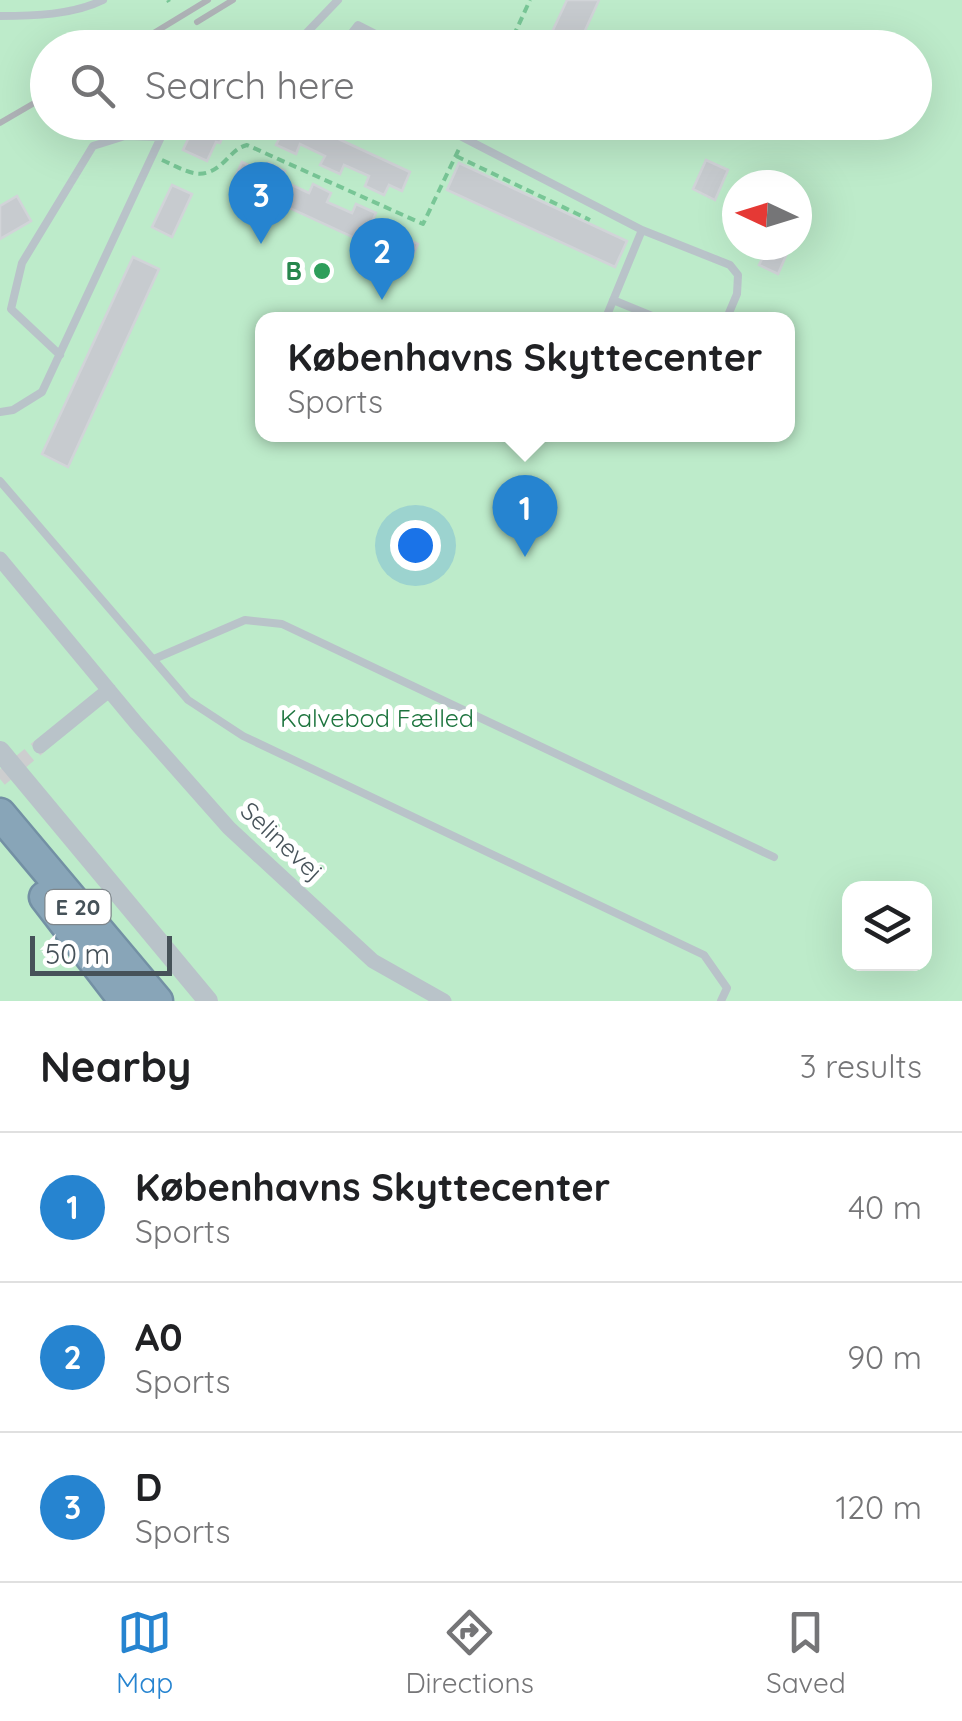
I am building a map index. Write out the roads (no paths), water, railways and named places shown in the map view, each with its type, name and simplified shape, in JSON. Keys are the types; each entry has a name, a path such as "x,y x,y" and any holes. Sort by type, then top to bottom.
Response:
{"highway":[{"name":"E 20","path":"0,814 156,1001"},
{"path":"0,833 124,1001"}],"street":[{"name":"Selinevej","path":"0,559 190,784 244,842 374,961 444,1001"},
{"path":"40,746 109,690"},
{"path":"0,751 208,1001"}],"lane":[{"path":"0,16 82,8 103,0"},
{"path":"309,30 338,0"},
{"path":"60,355 11,309 22,263 93,146 112,140"},
{"path":"0,422 2,412 13,410 42,392 160,140"},
{"path":"468,140 642,230 730,265 738,275 737,294 729,312"},
{"path":"608,312 642,230"},
{"path":"613,300 642,312"},
{"path":"0,481 188,700 243,736 704,954 727,988 721,1001"},
{"path":"154,659 245,620 282,624 774,857"}],"tunnel":[{"path":"0,779 40,746"}],"railway":[{"path":"159,30 208,0"},
{"path":"197,22 233,0"},
{"path":"0,123 30,106"}],"place":[{"name":"D","path":"261,244"},
{"name":"B","path":"322,271"},
{"name":"A0","path":"382,300"},
{"name":"Københavns Skyttecenter","path":"525,557"}],"park label":[{"name":"Kalvebod Fælled","path":"377,718"}]}
